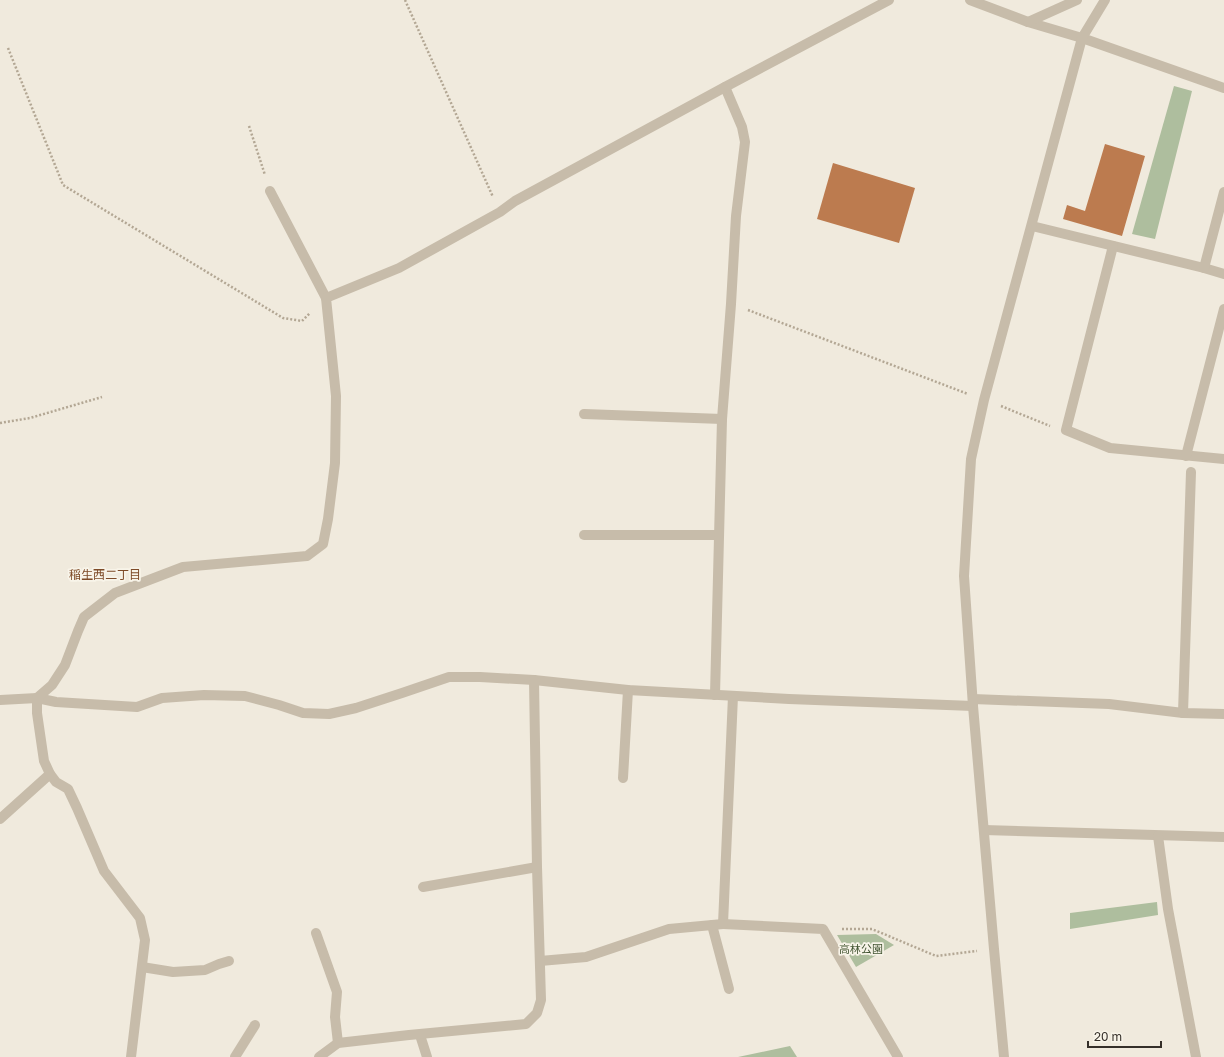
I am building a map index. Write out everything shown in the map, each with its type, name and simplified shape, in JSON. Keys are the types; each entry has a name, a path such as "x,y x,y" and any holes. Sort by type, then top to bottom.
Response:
{"street":[{"path":"326,298 399,268 500,212 515,201 889,0"},
{"path":"970,0 1028,22 1082,38 1224,88"},
{"path":"1028,22 1077,0"},
{"path":"1004,1057 973,702 964,576 971,460 984,400 1082,38 1105,0"},
{"path":"714,695 722,419 736,216 745,142 742,127 725,87"},
{"path":"131,1057 145,940 140,918 104,871 68,789 56,782 50,774 44,761 37,712 37,698 52,685 65,665 84,618 116,593 183,567 307,556 323,544 328,519 335,463 336,396 326,298 270,190"},
{"path":"1204,268 1224,192"},
{"path":"1032,226 1224,274"},
{"path":"1113,246 1066,430 1110,448 1224,459"},
{"path":"1186,456 1224,309"},
{"path":"584,414 722,419"},
{"path":"1183,713 1191,472"},
{"path":"584,535 719,535"},
{"path":"0,700 37,698 56,702 138,707 162,698 204,695 245,696 303,713 329,714 356,708 402,694 449,677 480,677 534,680 628,690 733,696 877,703 973,702 1109,704 1183,713 1224,714"},
{"path":"319,1057 338,1043 526,1024 537,1013 541,1000 534,680"},
{"path":"623,778 628,690"},
{"path":"723,924 733,696"},
{"path":"0,819 50,774"},
{"path":"984,830 1224,838"},
{"path":"1158,836 1168,909 1196,1057"},
{"path":"423,887 537,867"},
{"path":"540,961 586,957 669,929 723,924 823,928 898,1057"},
{"path":"712,926 728,989"},
{"path":"316,933 337,992 335,1017 338,1043"},
{"path":"142,967 173,972 205,970 219,964 229,962"},
{"path":"235,1057 256,1025"},
{"path":"420,1035 428,1057"}],"path":[{"path":"405,0 500,212"},
{"path":"8,48 63,185 283,318 302,321 326,298"},
{"path":"249,126 270,190"},
{"path":"731,304 1058,429 1066,430"},
{"path":"0,423 30,418 102,397"},
{"path":"823,928 872,929 936,956 994,950"}],"green space":[{"path":"1174,86 1192,91 1155,239 1132,234"},
{"path":"1157,902 1158,915 1070,929 1070,913"},
{"name":"高林公園","path":"876,934 894,945 856,967 837,935"},
{"path":"790,1046 797,1057 738,1057"}],"building":[{"path":"1105,144 1145,156 1122,236 1063,219 1067,205 1085,211"},
{"path":"833,163 915,188 899,243 817,219"}],"district":[{"name":"稲生西二丁目","path":"105,574"}]}
